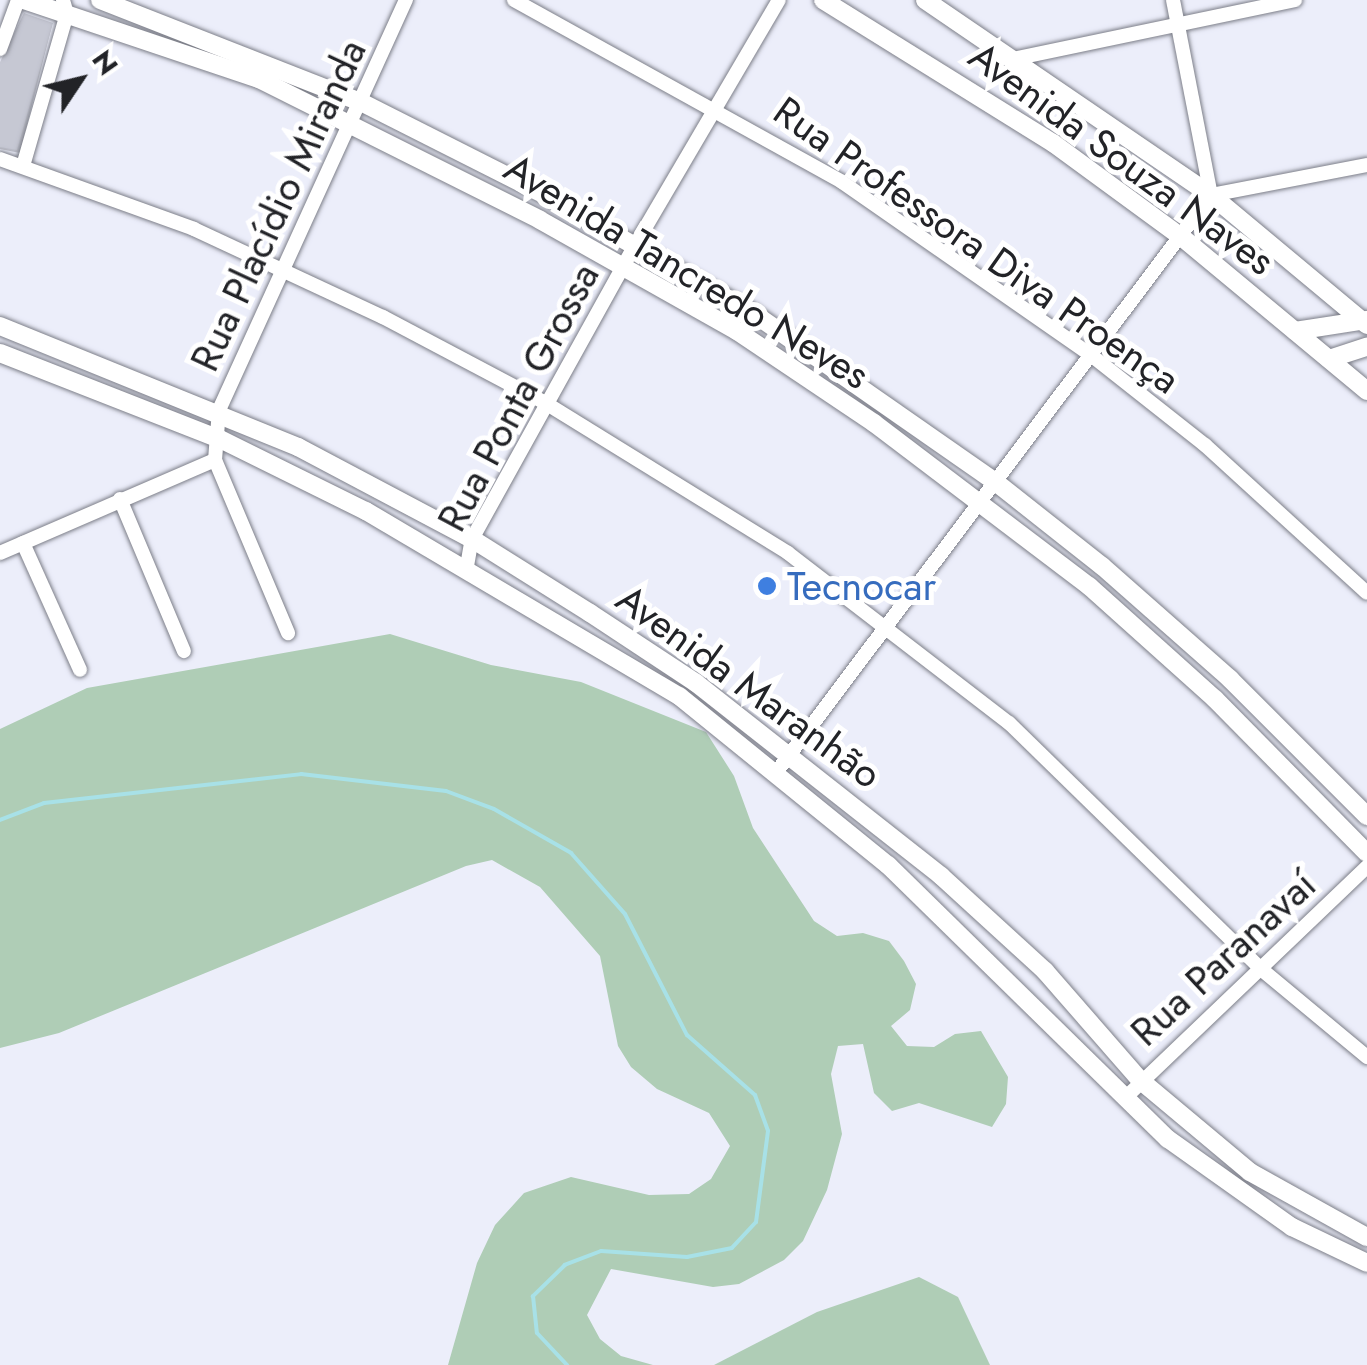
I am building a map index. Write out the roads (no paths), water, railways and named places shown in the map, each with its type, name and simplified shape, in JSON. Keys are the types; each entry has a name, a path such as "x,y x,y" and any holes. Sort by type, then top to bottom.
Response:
{"street":[{"name":"Avenida Tancredo Neves","path":"21,0 65,7 259,79 624,268 737,331 982,505 1088,586 1215,699 1367,853"},
{"path":"0,50 21,0"},
{"name":"Avenida Tancredo Neves","path":"100,0 363,103 753,313 998,484 1230,679 1367,816"},
{"name":"Rua Placídio Miranda","path":"215,460 220,410 353,126 406,0"},
{"name":"Rua Professora Diva Proença","path":"514,0 714,106 842,182 1091,355 1205,444 1367,593"},
{"name":"Rua Ponta Grossa","path":"467,566 472,539 714,106 779,0"},
{"name":"Avenida Souza Naves","path":"824,0 936,66 1184,240 1367,392"},
{"name":"Avenida Souza Naves","path":"925,0 1018,58 1211,196 1365,322"},
{"path":"774,774 998,484 1091,355 1184,240 1211,196 1173,0"},
{"path":"1018,58 1176,20 1295,0"},
{"path":"24,166 65,7"},
{"path":"0,159 284,270 547,404 788,553 890,626 1010,723 1261,969 1367,1057"},
{"path":"1211,196 1367,164"},
{"path":"1295,332 1365,322"},
{"name":"Avenida Maranhão","path":"0,326 220,410 472,539 696,683 941,876 1032,960 1140,1080 1250,1172 1367,1237"},
{"path":"1329,359 1367,348"},
{"name":"Avenida Maranhão","path":"0,353 220,439 467,566 679,696 980,950 1125,1098 1240,1193 1367,1263"},
{"path":"0,553 215,460 288,632"},
{"path":"120,500 184,651"},
{"path":"22,543 80,670"},
{"name":"Rua Paranavaí","path":"1125,1098 1367,867"}],"waterway":[{"path":"0,820 44,803 301,774 446,791 494,809 571,853 625,914 687,1035 755,1095 768,1131 756,1222 732,1248 687,1257 601,1251 565,1265 533,1296 537,1333 567,1365"}],"place":[{"name":"Tecnocar","path":"767,586"}]}
